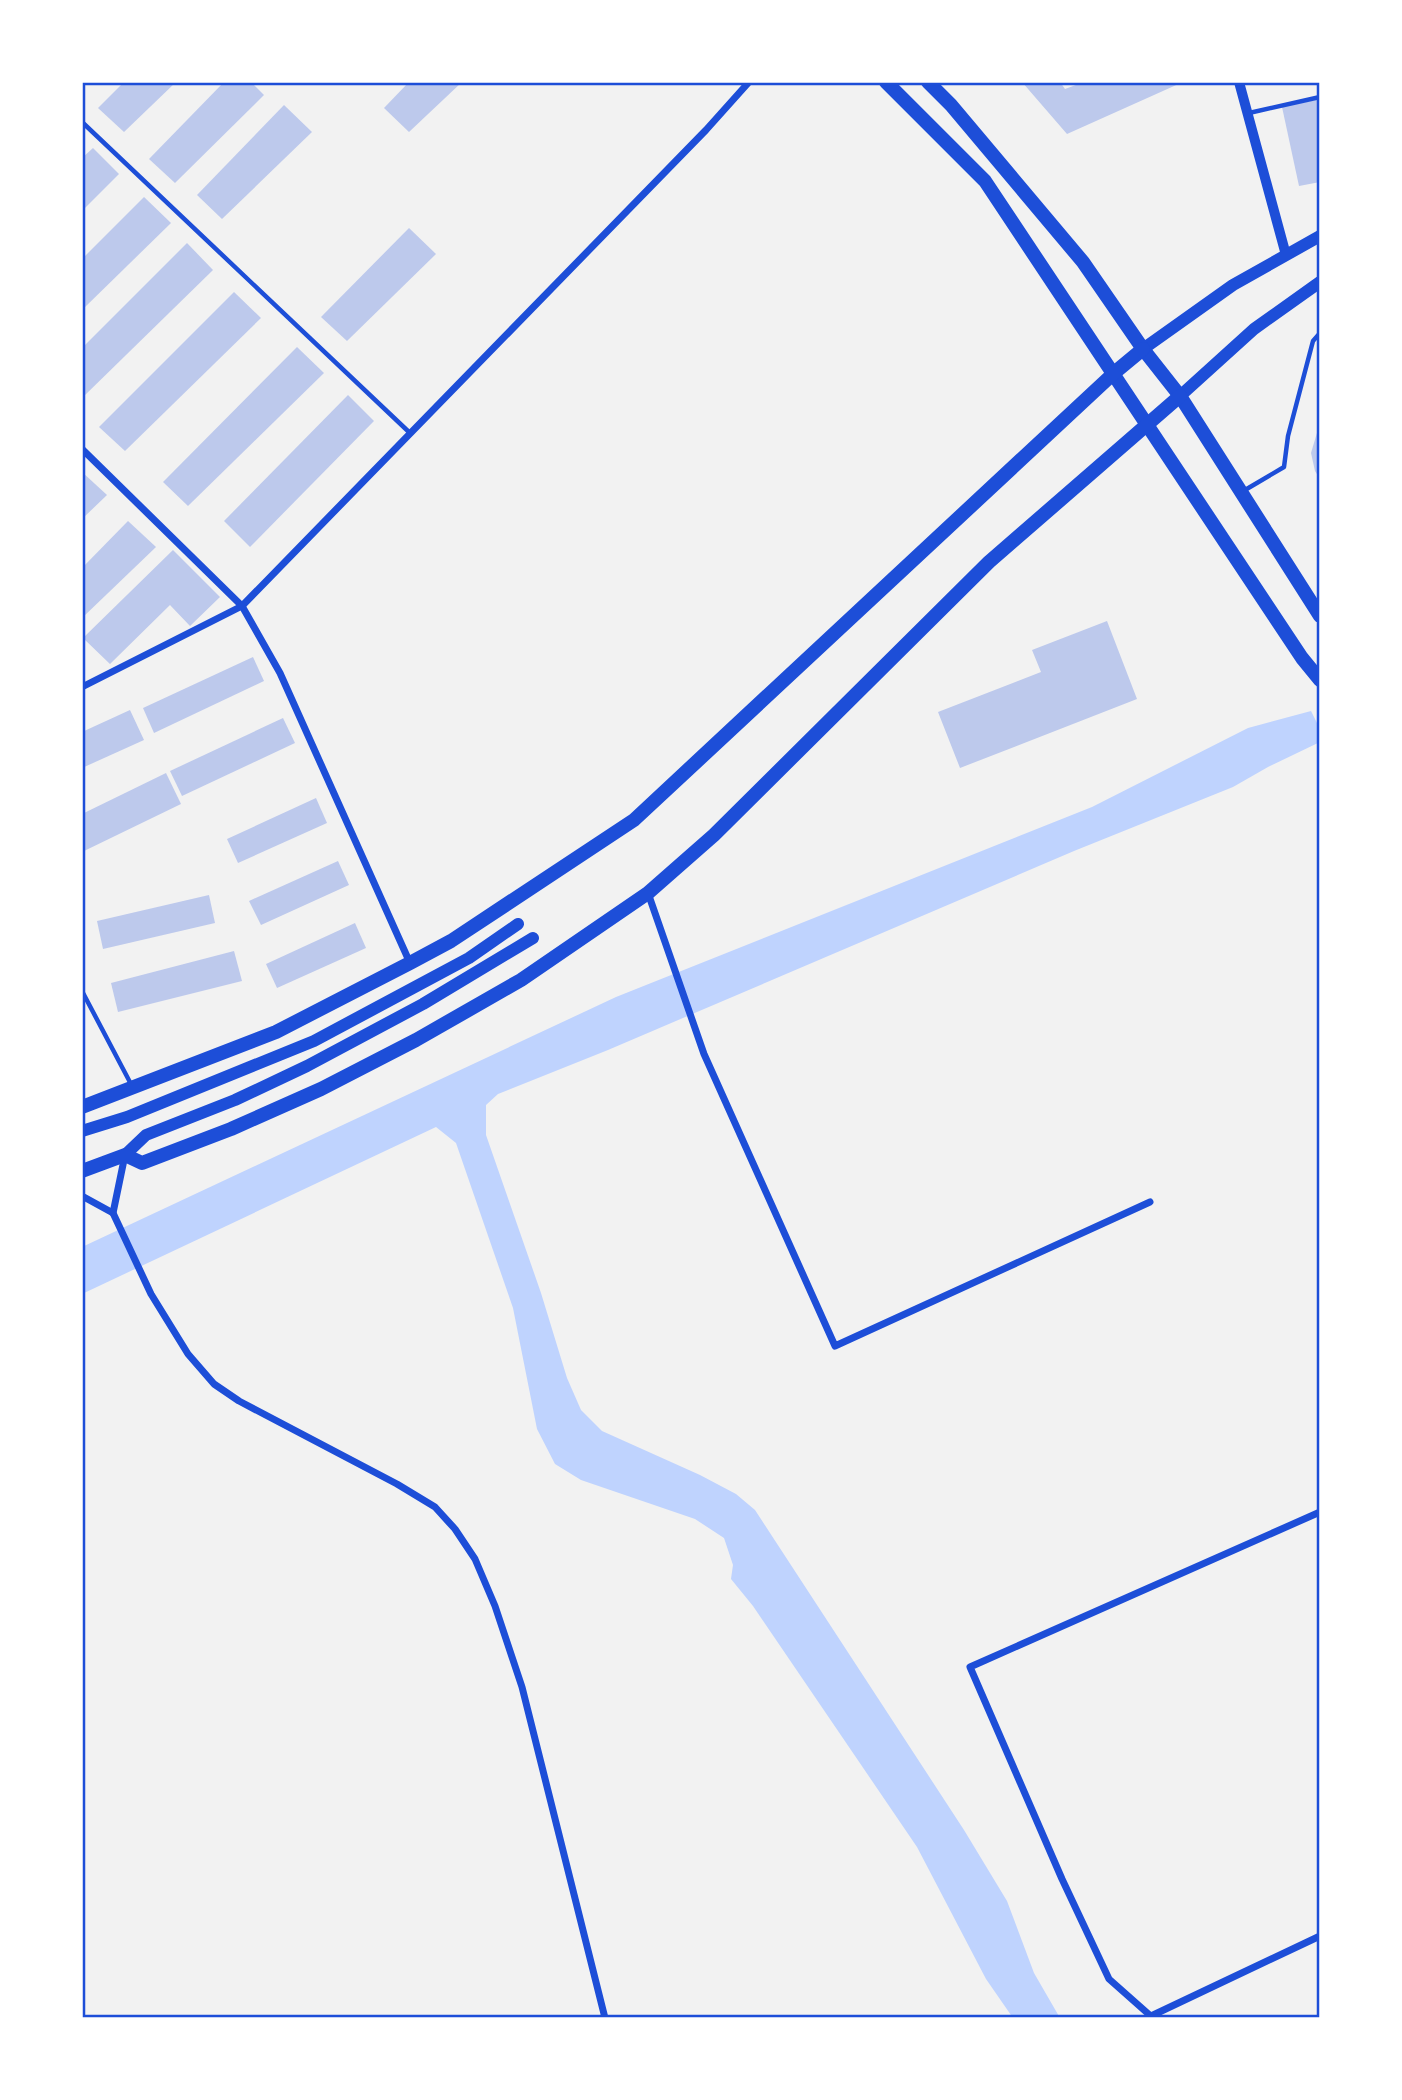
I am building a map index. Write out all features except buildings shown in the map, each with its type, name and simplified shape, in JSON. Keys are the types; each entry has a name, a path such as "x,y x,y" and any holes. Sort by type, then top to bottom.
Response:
{"main road":[{"path":"886,82 985,181 1302,658 1320,680"},
{"path":"928,82 951,105 1075,251 1180,397 1320,616"},
{"path":"82,1107 276,1031 451,942 634,820 1114,373 1233,285 1320,236"},
{"path":"125,1155 142,1163 232,1129 321,1089 416,1040 521,980 648,893 714,835 989,562 1180,397 1254,329 1320,282"},
{"path":"82,1131 127,1117 314,1041 469,958 518,924"},
{"path":"82,1171 125,1155 146,1135 235,1100 307,1066 423,1004 533,939"}],"street":[{"path":"82,687 243,606 706,130 749,82"},
{"path":"1239,82 1286,256"},
{"path":"82,449 243,606 280,673 410,963"},
{"path":"648,893 694,1027 835,1346 1150,1202"},
{"path":"113,1213 125,1155"},
{"path":"82,1196 113,1213 151,1294 188,1354 214,1384 239,1401 397,1484 435,1507 455,1529 475,1559 495,1606 522,1687 606,2018"},
{"path":"1320,1512 970,1667 1062,1879 1109,1979 1152,2017 1320,1936"}],"lane":[{"path":"1247,113 1320,97"},
{"path":"82,122 410,433"},
{"path":"1241,493 1284,467 1288,436 1313,341 1320,333"},
{"path":"82,990 133,1088"}],"water":[{"path":"1311,711 1320,729 1320,742 1233,787 1074,851 608,1050 498,1094 486,1105 486,1135 541,1293 567,1378 581,1410 602,1431 700,1475 736,1494 755,1510 964,1830 1007,1901 1034,1973 1060,2018 1013,2018 986,1979 917,1847 753,1606 731,1579 733,1565 724,1538 695,1519 581,1480 555,1464 537,1429 513,1308 456,1143 436,1127 82,1294 82,1247 616,997 1092,807 1248,728"}]}
